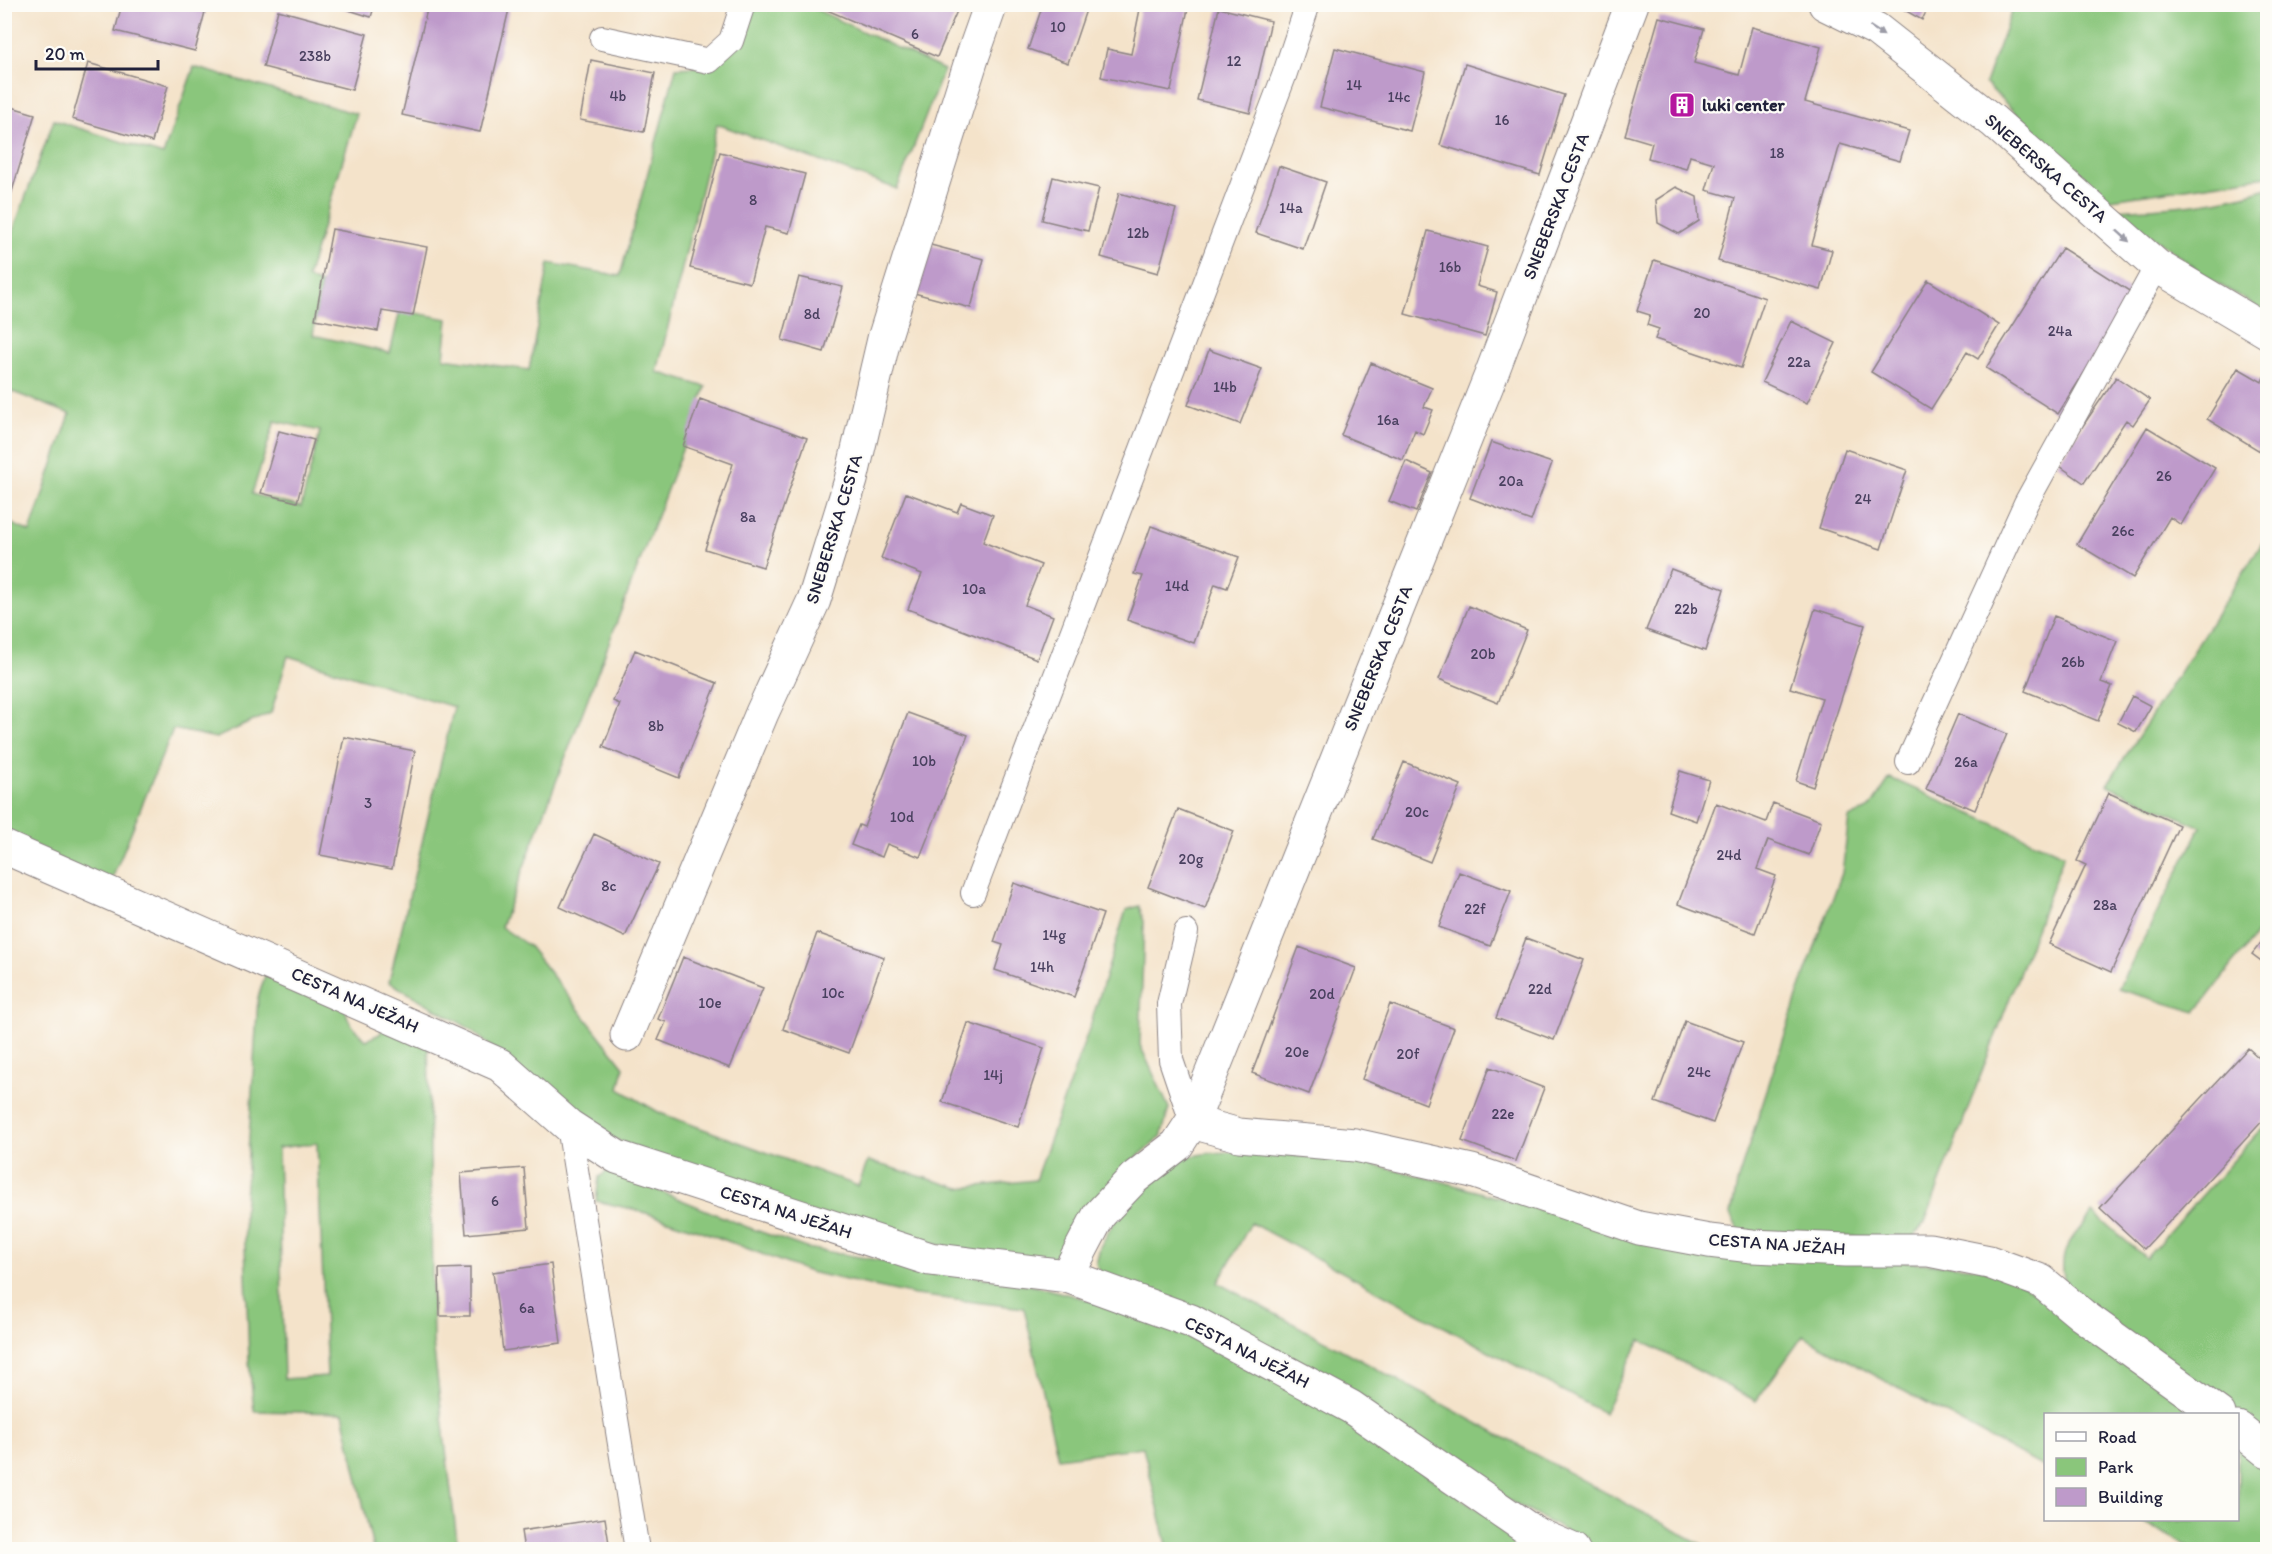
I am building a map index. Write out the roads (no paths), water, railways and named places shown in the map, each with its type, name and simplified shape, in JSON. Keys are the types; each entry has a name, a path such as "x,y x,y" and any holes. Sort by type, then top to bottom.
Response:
{"street":[{"name":"SNEBERSKA CESTA","path":"627,1035 762,713 814,600 850,480 884,339 991,4"},
{"name":"SNEBERSKA CESTA","path":"1067,1276 1099,1215 1134,1178 1177,1145 1192,1122 1491,375 1632,4"},
{"name":"SNEBERSKA CESTA","path":"1825,4 1876,29 1993,122 2157,266 2268,332"},
{"name":"CESTA NA JEŽAH","path":"4,847 500,1065 569,1126 616,1157 930,1259 1067,1276 1191,1321 1341,1401 1534,1533 1574,1550"},
{"name":"CESTA NA JEŽAH","path":"1192,1122 1239,1135 1355,1145 1472,1171 1639,1228 1708,1241 1752,1246 1846,1250 1929,1250 1989,1262 2041,1281 2082,1315 2218,1413"},
{"path":"2239,1429 2268,1452"}],"lane":[{"path":"602,38 709,61 730,41 742,4"},
{"path":"973,893 1280,87 1308,4"},
{"path":"1908,762 2026,503 2157,266"},
{"path":"1186,932 1169,1004 1169,1015 1171,1060 1192,1122"},
{"path":"569,1126 637,1550"}],"place":[{"name":"luki center","path":"1682,105"}]}
